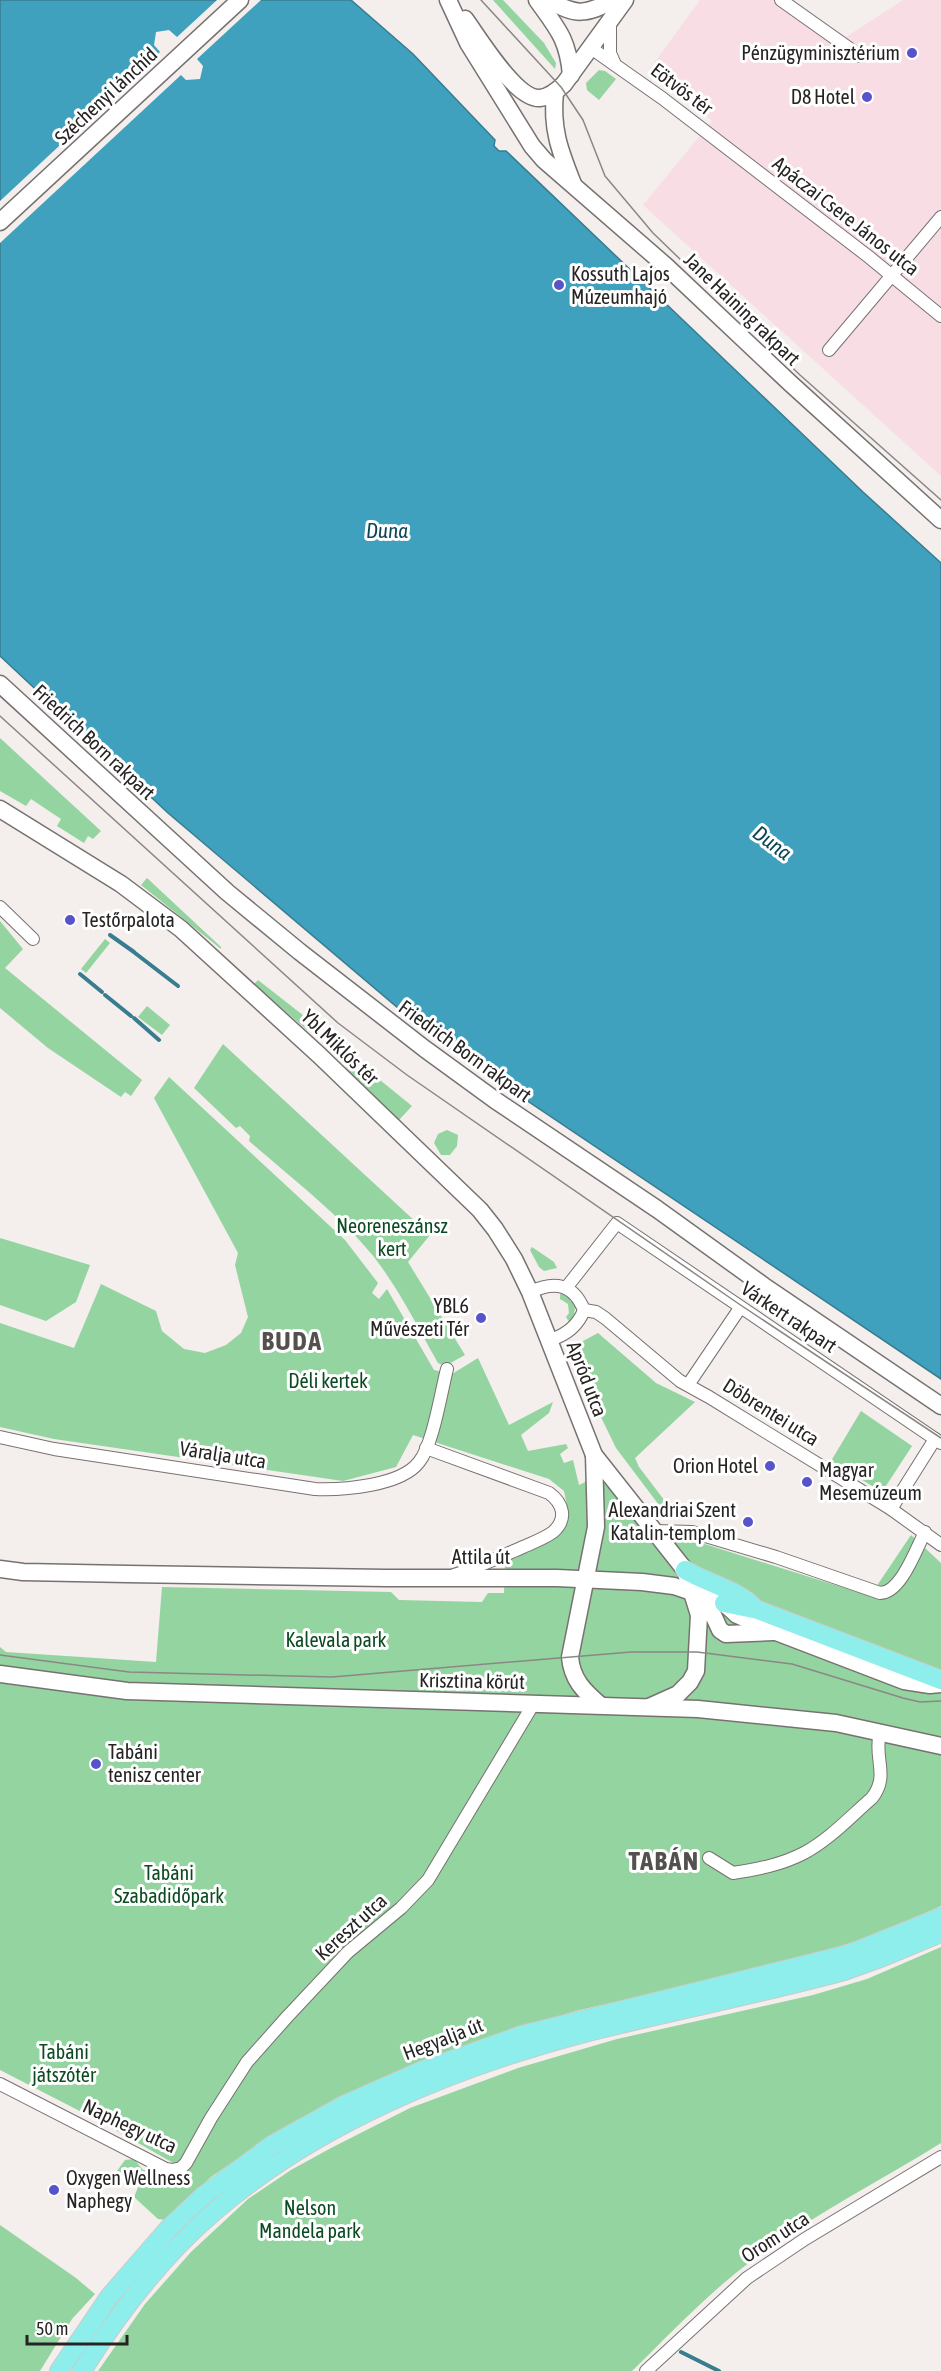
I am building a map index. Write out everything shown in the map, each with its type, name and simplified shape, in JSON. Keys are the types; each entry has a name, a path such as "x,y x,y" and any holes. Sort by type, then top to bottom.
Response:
{"main road":[{"name":"Széchenyi lánchíd","path":"0,222 240,0"},
{"path":"449,0 511,81 526,95 540,98 555,92 571,75 625,0"},
{"name":"Jane Haining rakpart","path":"449,0 468,43 532,146 544,160 666,266 790,383 941,520"},
{"path":"537,0 564,39 568,50 571,75"},
{"path":"548,0 566,10 578,13 594,11 614,0"},
{"path":"554,25 591,48"},
{"path":"555,92 554,128 557,143 574,188"},
{"name":"Friedrich Born rakpart","path":"0,684 227,892 424,1049 495,1101 648,1203 764,1286 941,1406"},
{"name":"Ybl Miklós tér","path":"0,809 121,884 181,929 312,1048 480,1210 495,1228 514,1259 541,1318"},
{"name":"Apród utca","path":"541,1318 594,1455 685,1570 693,1592"},
{"name":"Apród utca","path":"587,1579 596,1527 594,1455"},
{"name":"Attila út","path":"0,1569 23,1572 642,1581 674,1586 693,1592 724,1603 737,1615 779,1626"},
{"path":"685,1570 741,1595 779,1626 941,1682"},
{"path":"587,1579 570,1663 573,1675 581,1688 600,1705"},
{"path":"693,1592 714,1617 720,1630 726,1634 779,1626"},
{"path":"649,1707 678,1695 696,1671 699,1615 693,1592"},
{"path":"724,1603 758,1610"},
{"name":"Krisztina körút","path":"0,1674 127,1691 698,1709 836,1724 941,1746"},
{"name":"Hegyalja út","path":"59,2371 109,2297 168,2229 203,2196 272,2145 342,2106 421,2071 522,2035 573,2020 849,1954 941,1917"},
{"name":"Hegyalja út","path":"82,2371 112,2324 182,2242 214,2212 272,2167 343,2125 422,2089 524,2051 588,2033 844,1971 883,1958 941,1933"}],"street":[{"path":"781,0 860,56"},
{"path":"610,23 610,53 614,62"},
{"name":"Eötvös tér","path":"591,48 614,62 725,147"},
{"name":"Apáczai Csere János utca","path":"725,147 941,316"},
{"path":"829,351 941,217"},
{"path":"0,908 33,939"},
{"name":"Várkert rakpart","path":"566,1288 617,1223 938,1441"},
{"path":"530,1292 548,1286 566,1288"},
{"name":"Döbrentei utca","path":"566,1288 576,1296 584,1310 591,1310 605,1318 676,1378 891,1509 941,1545"},
{"path":"688,1385 740,1308"},
{"path":"550,1340 567,1332 575,1325 584,1310"},
{"name":"Váralja utca","path":"0,1437 54,1449 315,1489 339,1490 379,1482 408,1472 419,1462 426,1448 447,1369"},
{"path":"891,1509 938,1441"},
{"path":"426,1448 549,1493 557,1499 563,1513 553,1532 491,1561 447,1577"},
{"path":"654,1531 692,1532 776,1557 880,1593 891,1591 898,1583 925,1532"},
{"name":"Kereszt utca","path":"181,2168 194,2151 211,2118 247,2062 348,1952 401,1908 429,1880 534,1703"},
{"path":"709,1858 733,1873 766,1868 796,1857 817,1845 879,1790 882,1773 878,1755 880,1732"},
{"name":"Naphegy utca","path":"0,2084 165,2169 181,2168"},
{"name":"Orom utca","path":"646,2371 747,2278 806,2239 941,2157"}],"shaded area":[{"path":"700,0 788,0 846,37 903,0 941,0 941,476 643,205 712,121 649,70"}],"green space":[{"path":"493,0 503,0 544,43 556,63 555,69"},
{"path":"599,70 605,71 616,79 599,100 587,90 586,83"},
{"path":"0,738 101,831 93,839 88,836 84,843 57,826 61,819 31,799 26,806 0,791"},
{"path":"147,878 221,947 221,949 141,885"},
{"path":"0,921 23,949 5,968 142,1080 131,1096 125,1092 121,1097 48,1048 0,1008"},
{"path":"105,939 110,943 86,973 81,969"},
{"path":"258,980 313,1023 307,1030 254,984"},
{"path":"147,1006 170,1025 162,1035 138,1017"},
{"name":"Neoreneszánsz kert","path":"223,1044 430,1235 408,1262 465,1355 445,1366 438,1363 392,1282 361,1241 249,1141 250,1136 240,1126 236,1128 194,1088"},
{"path":"354,1059 412,1106 398,1121 346,1068"},
{"path":"169,1077 345,1240 378,1283 372,1293 379,1299 387,1289 434,1370 452,1374 478,1358 509,1425 553,1402 549,1413 521,1435 528,1451 566,1444 568,1448 560,1454 564,1463 573,1460 579,1485 604,1473 658,1542 692,1540 870,1596 911,1535 941,1563 941,1906 871,1937 782,1963 576,2011 495,2035 434,2057 370,2083 274,2134 211,2177 166,2220 158,2219 134,2197 139,2185 117,2171 125,2160 134,2159 143,2170 169,2173 175,2164 103,2123 0,2070 0,1647 6,1652 156,1662 162,1587 391,1592 399,1600 482,1602 488,1593 504,1593 505,1561 559,1530 569,1515 564,1491 549,1479 413,1435 396,1467 343,1481 54,1439 0,1427 0,1323 74,1348 101,1284 156,1311 162,1331 184,1349 205,1353 226,1345 241,1333 248,1317 235,1265 238,1253 154,1098"},
{"path":"447,1130 458,1135 457,1146 450,1155 441,1155 434,1143 438,1134"},
{"path":"0,1238 90,1265 76,1302 46,1321 0,1305"},
{"path":"532,1247 554,1262 557,1268 544,1271 539,1267 530,1250"},
{"path":"560,1294 567,1296 575,1306 574,1318 570,1323 566,1317 569,1313 568,1304 560,1299"},
{"path":"598,1333 656,1383 695,1402 635,1458 639,1467 671,1509 665,1513 616,1448 568,1349"},
{"path":"861,1411 912,1446 882,1492 831,1461"},
{"name":"Nelson Mandela park","path":"941,1947 941,2143 822,2213 754,2259 706,2298 632,2371 98,2371 145,2304 191,2252 248,2199 291,2170 410,2108 518,2068 617,2039 813,1995 867,1979"},
{"path":"0,2225 95,2294 72,2319 40,2371 0,2371"}],"water":[{"name":"Duna","path":"0,0 351,0 413,54 495,140 494,146 499,151 506,151 863,492 941,563 941,1379 431,1036 168,813 0,656"}],"pier":[{"path":"217,0 261,0 197,59 203,66 200,79 186,80 181,75 0,243 0,201 160,52 154,45 156,32 169,30 177,37"}],"waterway":[{"path":"110,935 134,952"},
{"path":"135,953 178,986"},
{"path":"80,974 102,992"},
{"path":"105,995 131,1016"},
{"path":"134,1018 159,1040"},
{"path":"681,2352 719,2371"}],"tram line":[{"path":"481,0 561,87 583,120 605,176 653,233 800,375 941,500"},
{"path":"0,716 338,1023 407,1075 739,1304 941,1438"},
{"path":"0,1655 129,1672 332,1677 631,1652 697,1652 792,1664 903,1698 920,1702 941,1701"}],"place":[{"name":"Pénzügyminisztérium","path":"912,53"},
{"name":"D8 Hotel","path":"867,97"},
{"name":"Kossuth Lajos Múzeumhajó","path":"559,285"},
{"name":"Testőrpalota","path":"70,920"},
{"name":"YBL6 Művészeti Tér","path":"481,1318"},
{"name":"Orion Hotel","path":"770,1466"},
{"name":"Magyar Mesemúzeum","path":"807,1482"},
{"name":"Alexandriai Szent Katalin-templom","path":"748,1522"},
{"name":"Tabáni tenisz center","path":"96,1764"},
{"name":"Oxygen Wellness Naphegy","path":"54,2190"}],"district":[{"name":"BUDA","path":"292,1341"},
{"name":"TABÁN","path":"664,1861"}],"park label":[{"name":"Déli kertek","path":"328,1381"},
{"name":"Kalevala park","path":"336,1640"},
{"name":"Tabáni Szabadidőpark","path":"169,1884"},
{"name":"Tabáni játszótér","path":"64,2064"}]}
